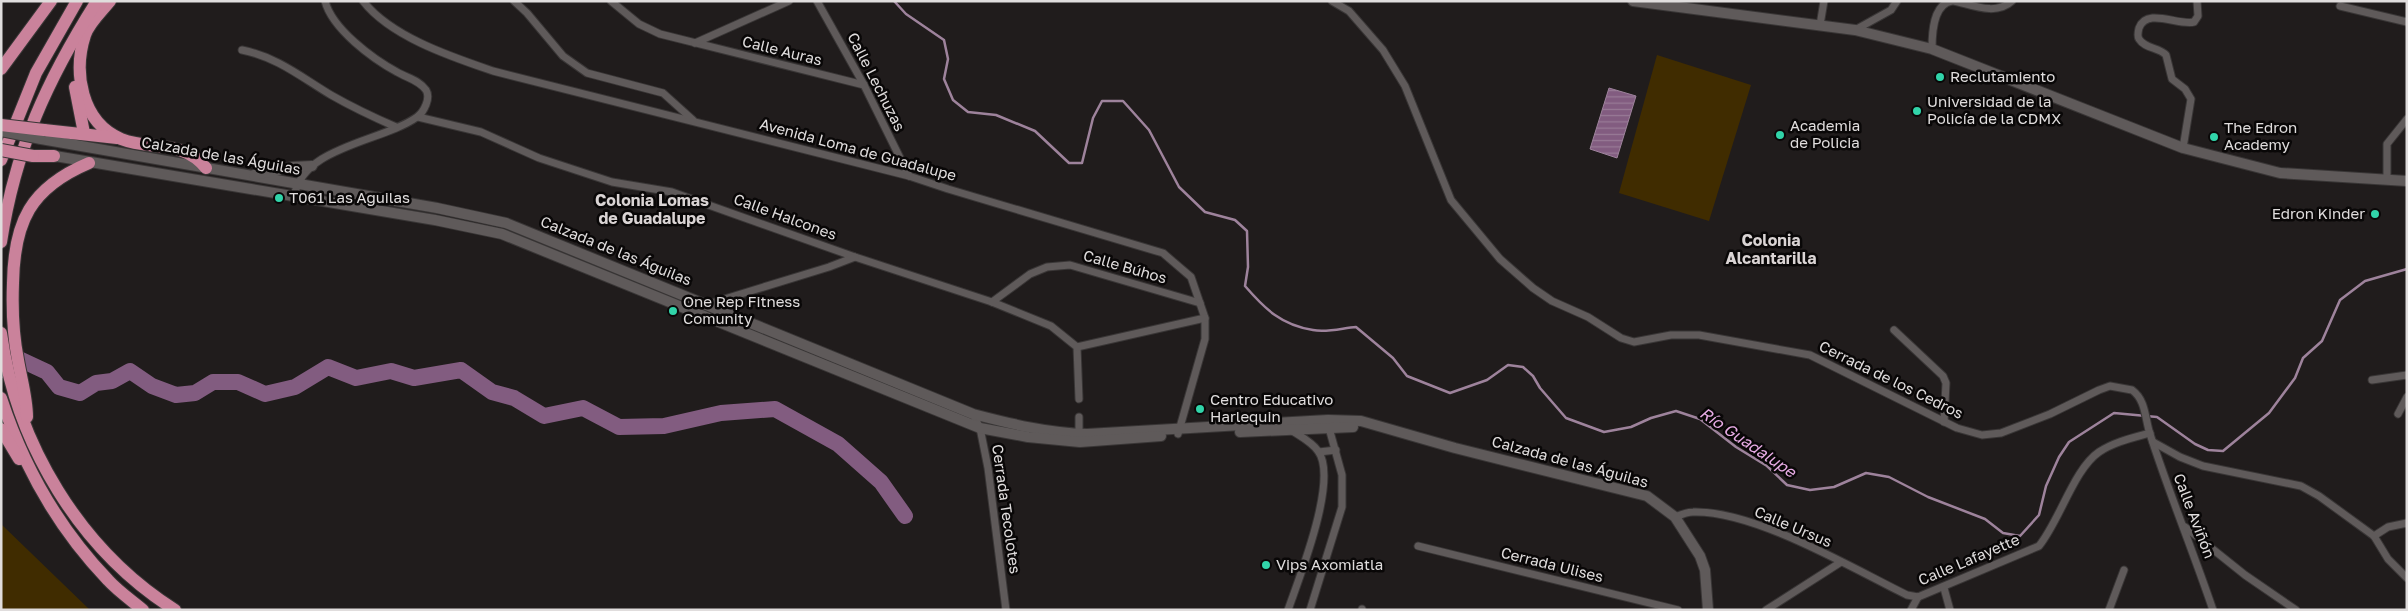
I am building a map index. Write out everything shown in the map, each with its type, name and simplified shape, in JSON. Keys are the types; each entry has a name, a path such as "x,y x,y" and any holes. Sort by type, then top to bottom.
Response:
{"highway":[{"path":"1,69 51,1"},
{"path":"1,160 36,73 77,1"},
{"path":"1,242 7,205 18,162 36,111 74,36 96,1"},
{"path":"84,133 74,75 76,56 85,35 110,1"},
{"path":"85,35 79,69 82,88 92,112 107,129 122,139"},
{"path":"1,125 43,135 84,133 185,151 196,157 206,168"},
{"path":"1,150 54,156"},
{"path":"27,432 27,410 17,358 12,307 14,253 20,227 31,206 44,190 76,169 89,163"},
{"path":"1,333 13,392 27,432 36,454 56,487 98,545 127,574 154,597 174,610"},
{"path":"1,398 28,465 60,519 85,555 109,582 143,610"},
{"path":"1,429 14,452 28,465"}],"main road":[{"path":"1633,1 1855,30 1932,49 2178,146 2280,173 2407,181"},
{"name":"Calzada de las Águilas","path":"1,131 43,135 206,168 437,208 506,223 707,303 973,414 1079,438"},
{"path":"1,145 34,154"},
{"name":"Calzada de las Águilas","path":"54,156 434,220 502,234 980,428 1028,437 1130,440 1178,431 1328,420 1361,421 1384,429 1647,496 1674,517 1692,543 1705,570 1708,610"},
{"path":"251,176 292,167 312,166"},
{"name":"Calzada de las Águilas","path":"1178,431 1329,428 1384,429"}],"street":[{"path":"294,197 296,184 312,166 360,141 418,116 428,102 427,92 419,83 398,73 368,54 339,26 327,9 325,1"},
{"name":"Avenida Loma de Guadalupe","path":"364,1 394,27 436,52 493,71 909,176 1163,253 1191,276 1205,318 1205,340 1178,431"},
{"path":"514,1 527,13 563,56 587,73 663,93 693,120"},
{"path":"611,1 639,24 660,34 694,43 789,1"},
{"name":"Calle Lechuzas","path":"818,1 864,85 909,176"},
{"name":"Cerrada de los Cedros","path":"1332,1 1349,11 1383,50 1405,86 1451,200 1500,259 1533,288 1552,301 1588,317 1621,338 1634,342 1671,335 1699,335 1810,355 1944,422 1969,433 1982,435 2001,433 2050,414 2110,386 2132,390 2142,401 2149,431"},
{"path":"1820,25 1824,1"},
{"path":"1855,30 1891,10 1897,1"},
{"path":"1932,49 1934,23 1940,8 1946,2 1953,1 1998,9 2012,1"},
{"path":"2178,146 2191,99 2189,93 2172,79 2168,60 2163,51 2146,45 2138,36 2140,25 2148,19 2194,22 2198,16 2198,1"},
{"path":"2340,6 2407,22"},
{"name":"Calle Auras","path":"694,43 864,85"},
{"path":"242,50 262,54 363,113 396,127"},
{"name":"Calle Halcones","path":"418,116 481,132 539,158 612,182 672,192 854,257 992,302 1051,326 1077,347"},
{"path":"2387,180 2387,144 2407,119"},
{"path":"693,311 707,303 829,267 854,257"},
{"name":"Calle Búhos","path":"992,302 1030,274 1046,267 1070,265 1200,303"},
{"path":"1079,399 1077,347 1205,318"},
{"path":"1894,330 1943,376 1946,383 1944,422"},
{"path":"2372,380 2407,375"},
{"path":"2398,414 2407,397"},
{"name":"Cerrada Tecolotes","path":"973,414 980,428 988,468 1006,610"},
{"path":"1079,417 1079,438"},
{"path":"1310,610 1342,507 1342,475 1329,428"},
{"path":"1288,610 1313,538 1323,495 1324,471 1319,452 1290,430"},
{"name":"Calle Aviñón","path":"2149,431 2165,481 2185,527 2213,610"},
{"name":"Calle Lafayette","path":"1841,562 1907,595 1918,597 1944,588 2039,546 2049,533 2088,462 2113,445 2149,431"},
{"path":"2153,442 2180,457 2203,466 2301,486 2319,496 2374,536 2388,559 2407,578"},
{"path":"1319,452 1336,450"},
{"name":"Calle Ursus","path":"1674,517 1692,512 1725,516 1767,528 1841,562"},
{"path":"2374,536 2388,527 2407,523"},
{"path":"2185,527 2245,575 2296,610"},
{"name":"Cerrada Ulises","path":"1418,546 1678,610"},
{"path":"1766,610 1841,562"},
{"path":"2109,610 2124,570"},
{"path":"1944,588 1950,610"},
{"path":"1911,610 1918,597"}],"shaded area":[{"path":"1657,55 1751,85 1709,221 1619,193"},
{"path":"1609,88 1636,96 1617,158 1590,149"},
{"path":"1,524 90,610 1,610"}],"waterway":[{"name":"Río Guadalupe","path":"894,1 906,14 944,40 948,59 944,79 953,100 968,112 996,115 1035,131 1069,163 1082,163 1093,118 1102,101 1123,101 1149,130 1179,187 1205,212 1235,220 1247,231 1248,267 1245,286 1267,309 1283,320 1302,328 1318,331 1356,327 1393,358 1407,376 1450,393 1487,380 1508,365 1523,367 1533,376 1540,388 1566,418 1604,432 1631,427 1651,418 1676,411 1700,419 1736,447 1767,466 1787,485 1810,490 1834,487 1866,473 1889,477 1928,497 1985,519 2003,533 2020,536 2039,515 2046,486 2059,457 2069,442 2114,413 2157,417 2195,444 2208,450 2223,451 2269,413 2295,378 2303,358 2322,341 2340,300 2365,281 2407,269"},
{"path":"1,370 17,358 47,372 59,387 80,393 96,383 112,381 130,371 152,386 176,395 195,393 213,382 238,382 265,394 295,387 328,367 356,378 391,371 414,378 461,370 492,392 514,398 544,416 583,408 619,427 664,426 721,413 775,409 838,444 881,482 905,516"}],"place":[{"name":"Reclutamiento","path":"1940,77"},
{"name":"Universidad de la Policía de la CDMX","path":"1917,111"},
{"name":"Academia de Policia","path":"1780,135"},
{"name":"The Edron Academy","path":"2214,137"},
{"name":"T061 Las Aguilas","path":"279,198"},
{"name":"Edron Kinder","path":"2375,214"},
{"name":"One Rep Fitness Comunity","path":"673,311"},
{"name":"Centro Educativo Harlequin","path":"1200,409"},
{"name":"Vips Axomiatla","path":"1266,565"}],"district":[{"name":"Colonia Lomas de Guadalupe","path":"652,209"},
{"name":"Colonia Alcantarilla","path":"1771,249"}]}
